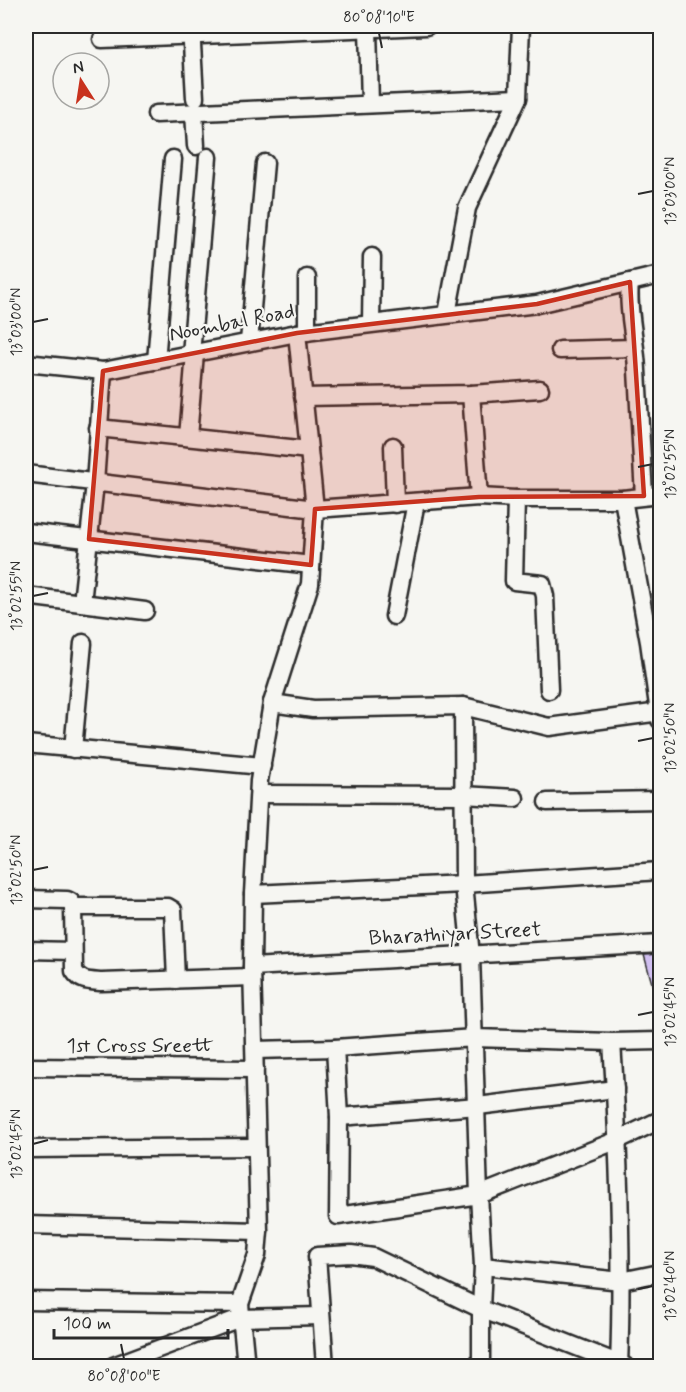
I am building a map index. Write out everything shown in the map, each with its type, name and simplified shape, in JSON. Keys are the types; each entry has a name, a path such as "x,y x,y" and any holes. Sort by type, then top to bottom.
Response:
{"street":[{"path":"102,39 191,31 427,26"},
{"path":"447,314 467,208 518,98 521,26"},
{"path":"368,28 370,104"},
{"path":"188,437 202,151 195,105 191,31"},
{"path":"156,114 195,105 370,104 518,98"},
{"path":"156,361 173,159"},
{"path":"249,342 265,163"},
{"path":"371,323 372,257"},
{"name":"Noombal Road","path":"26,363 103,371 302,332 537,304 660,275"},
{"path":"246,1366 240,1311 257,1255 259,1231 252,972 253,894 259,794 272,703 310,584 315,509 303,397 302,332 307,278"},
{"path":"26,474 315,509 479,497 516,500 623,499 652,495 628,296 630,282"},
{"path":"560,350 634,348"},
{"path":"82,603 95,483 103,371"},
{"path":"303,397 471,394 540,389"},
{"path":"471,394 479,497"},
{"path":"98,428 309,450"},
{"path":"393,446 395,504"},
{"path":"272,703 313,709 463,706 549,727 660,714 655,641 623,499"},
{"path":"516,500 514,581 542,584 545,596 549,690"},
{"path":"394,616 416,502"},
{"path":"26,532 311,565"},
{"path":"26,596 146,611"},
{"path":"73,749 83,643"},
{"path":"463,706 464,884 471,956 483,1266 481,1366 476,1366"},
{"path":"26,744 262,766"},
{"path":"259,794 463,795 515,798"},
{"path":"547,802 660,800"},
{"path":"253,894 464,884 660,871"},
{"path":"26,899 67,900 73,907 168,907 173,910 176,980"},
{"name":"Bharathiyar Street","path":"73,907 74,971 78,978 83,980 102,982 176,980 252,972 660,944"},
{"path":"26,950 74,951"},
{"path":"255,1050 335,1048 474,1038 660,1041"},
{"path":"325,1366 317,1256 351,1254 373,1257 481,1308 621,1366 618,1140 612,1042"},
{"path":"335,1048 339,1117 338,1216 479,1194 618,1140 660,1120"},
{"name":"1st Cross Sreett","path":"26,1067 255,1069"},
{"path":"339,1117 478,1106 615,1089"},
{"path":"26,1149 255,1147"},
{"path":"26,1225 259,1231"},
{"path":"483,1266 621,1281 660,1273"},
{"path":"26,1301 320,1316"},
{"path":"113,1366 240,1311"}],"highlighted area":[{"path":"630,282 644,496 479,497 315,509 311,565 89,539 103,371 297,333 537,304"}],"building":[{"path":"660,954 660,1005 658,1005 644,955"}]}
